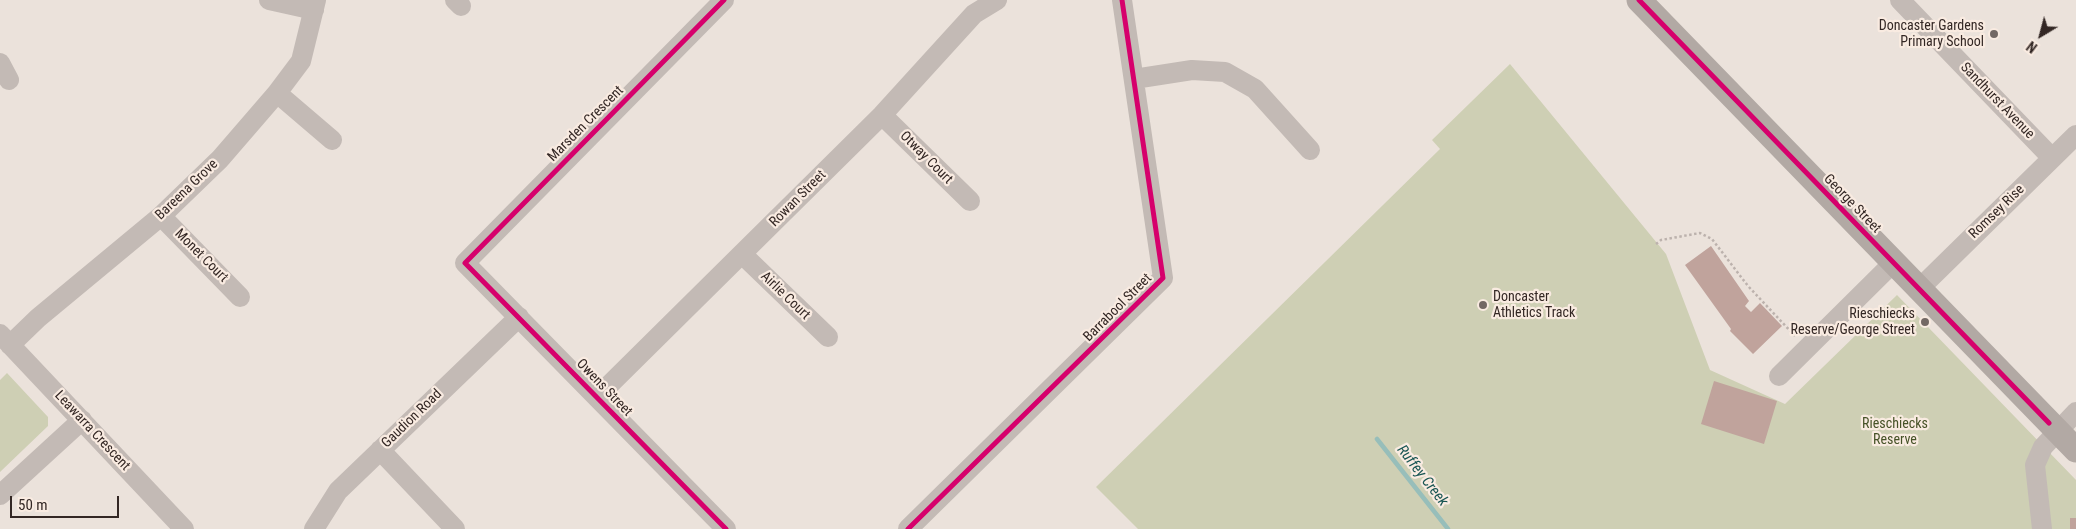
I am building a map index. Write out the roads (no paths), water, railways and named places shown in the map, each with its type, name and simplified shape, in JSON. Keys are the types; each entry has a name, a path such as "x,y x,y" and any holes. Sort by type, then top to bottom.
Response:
{"main road":[{"name":"George Street","path":"1639,0 2076,450"}],"street":[{"path":"268,0 315,5"},
{"name":"Marsden Crescent","path":"465,263 724,0"},
{"name":"Rowan Street","path":"597,397 743,255 882,115 974,14 997,0"},
{"name":"Barrabool Street","path":"908,529 1164,278 1122,0"},
{"name":"Sandhurst Avenue","path":"1900,0 2052,158"},
{"name":"Bareena Grove","path":"5,340 38,318 161,216 220,158 277,93 301,61 315,5"},
{"path":"1134,79 1192,70 1225,72 1254,89 1310,150"},
{"path":"277,93 332,140"},
{"name":"Otway Court","path":"882,115 970,201"},
{"name":"Romsey Rise","path":"1919,289 2076,135"},
{"name":"Monet Court","path":"161,216 240,297"},
{"name":"Airlie Court","path":"743,255 828,337"},
{"name":"Owens Street","path":"465,263 726,529"},
{"path":"1779,376 1893,263"},
{"name":"Gaudion Road","path":"314,529 338,491 519,317"},
{"name":"Leawarra Crescent","path":"5,340 184,529"},
{"path":"2042,529 2036,466 2042,447 2076,412"},
{"path":"0,495 82,420"},
{"path":"380,450 455,529"}],"waterway":[{"name":"Ruffey Creek","path":"1377,439 1448,529"}],"place":[{"name":"Doncaster Gardens Primary School","path":"1994,34"},
{"name":"Doncaster Athletics Track","path":"1483,305"},
{"name":"Rieschiecks Reserve/George Street","path":"1925,322"}],"park label":[{"name":"Rieschiecks Reserve","path":"1895,432"}]}
